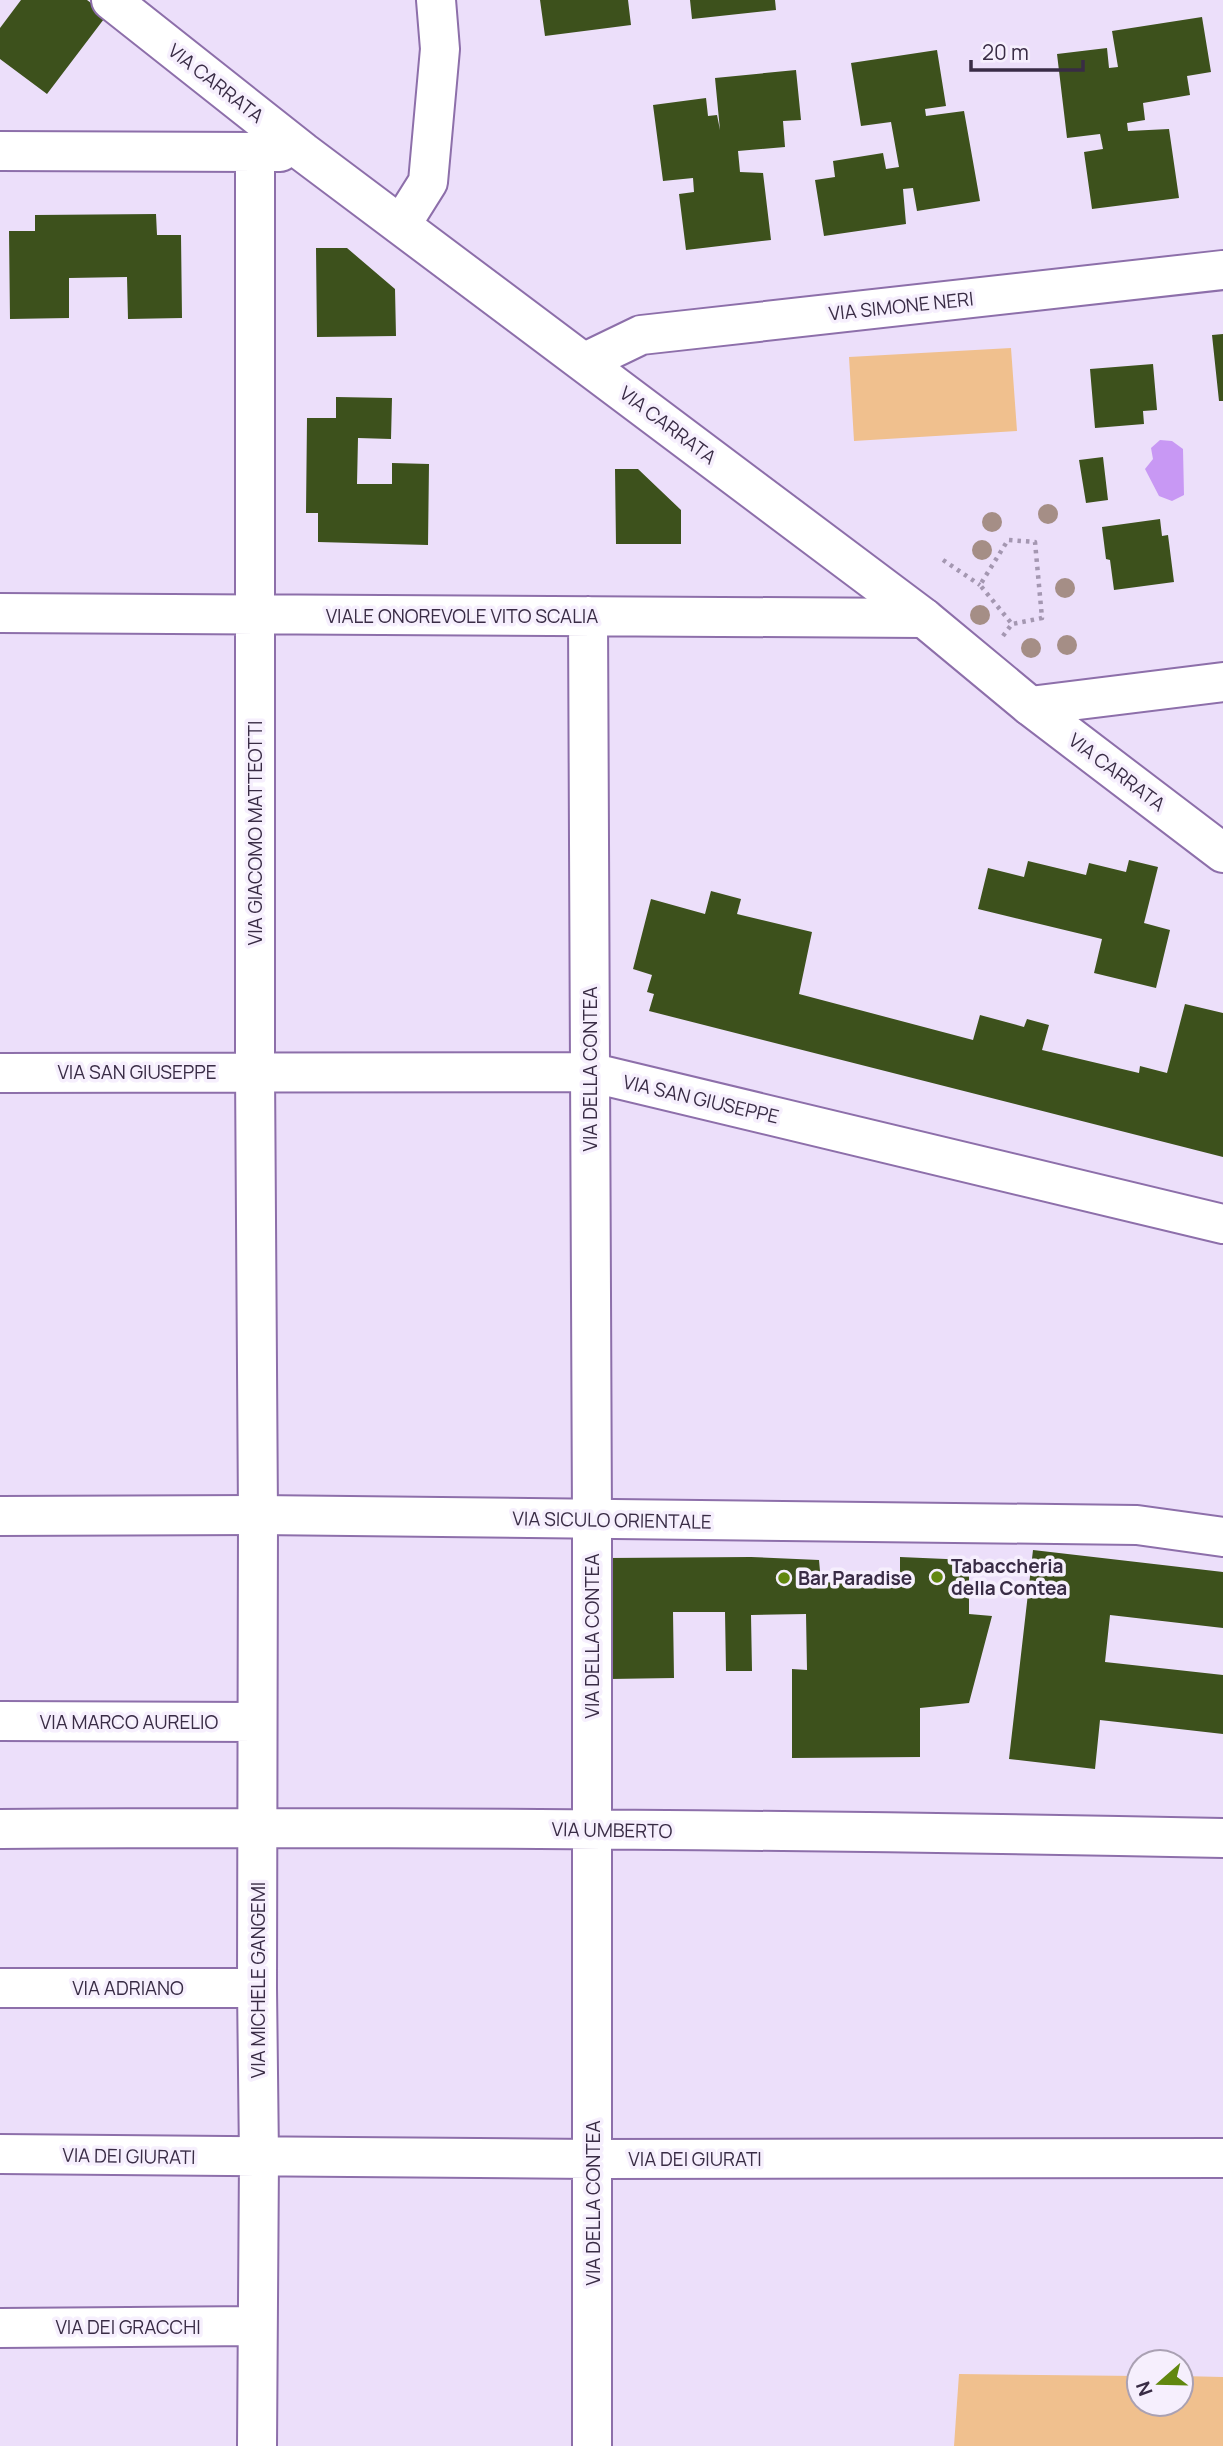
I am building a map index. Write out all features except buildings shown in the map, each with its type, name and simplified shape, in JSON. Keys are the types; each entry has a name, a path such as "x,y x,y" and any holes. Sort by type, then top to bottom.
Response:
{"street":[{"name":"VIA CARRATA","path":"111,0 303,152 924,618 1030,706 1223,853"},
{"path":"401,225 428,182 440,49 436,0"},
{"path":"0,150 303,152"},
{"name":"VIA GIACOMO MATTEOTTI","path":"255,152 258,1515"},
{"name":"VIA SIMONE NERI","path":"585,362 641,335 1223,270"},
{"name":"VIALE ONOREVOLE VITO SCALIA","path":"0,613 924,618"},
{"name":"VIA DELLA CONTEA","path":"588,616 592,2446"},
{"path":"1030,706 1223,682"},
{"name":"VIA SAN GIUSEPPE","path":"0,1073 589,1072 1223,1224"},
{"name":"VIA SICULO ORIENTALE","path":"0,1516 258,1515 1137,1525 1223,1537"},
{"name":"VIA MICHELE GANGEMI","path":"257,2446 258,1515"},
{"name":"VIA MARCO AURELIO","path":"0,1721 257,1722"},
{"name":"VIA UMBERTO","path":"0,1829 592,1829 1223,1838"},
{"name":"VIA ADRIANO","path":"0,1987 257,1988"},
{"name":"VIA DEI GIURATI","path":"0,2154 593,2159 1223,2158"},
{"name":"VIA DEI GRACCHI","path":"0,2328 257,2326"}],"path":[{"path":"980,585 1008,540 1035,542 1042,618 1012,624 980,664"},
{"path":"943,560 980,585 1012,624"}],"shaded area":[{"path":"1011,348 1017,431 854,441 849,357"},
{"path":"1160,440 1172,441 1183,449 1184,495 1172,501 1159,496 1145,469 1153,459 1151,448"},
{"path":"959,2374 1125,2376 1125,2418 1195,2418 1195,2376 1223,2377 1223,2446 954,2446"}],"place":[{"name":"Tabaccheria della Contea","path":"937,1577"},
{"name":"Bar Paradise","path":"784,1578"}]}
